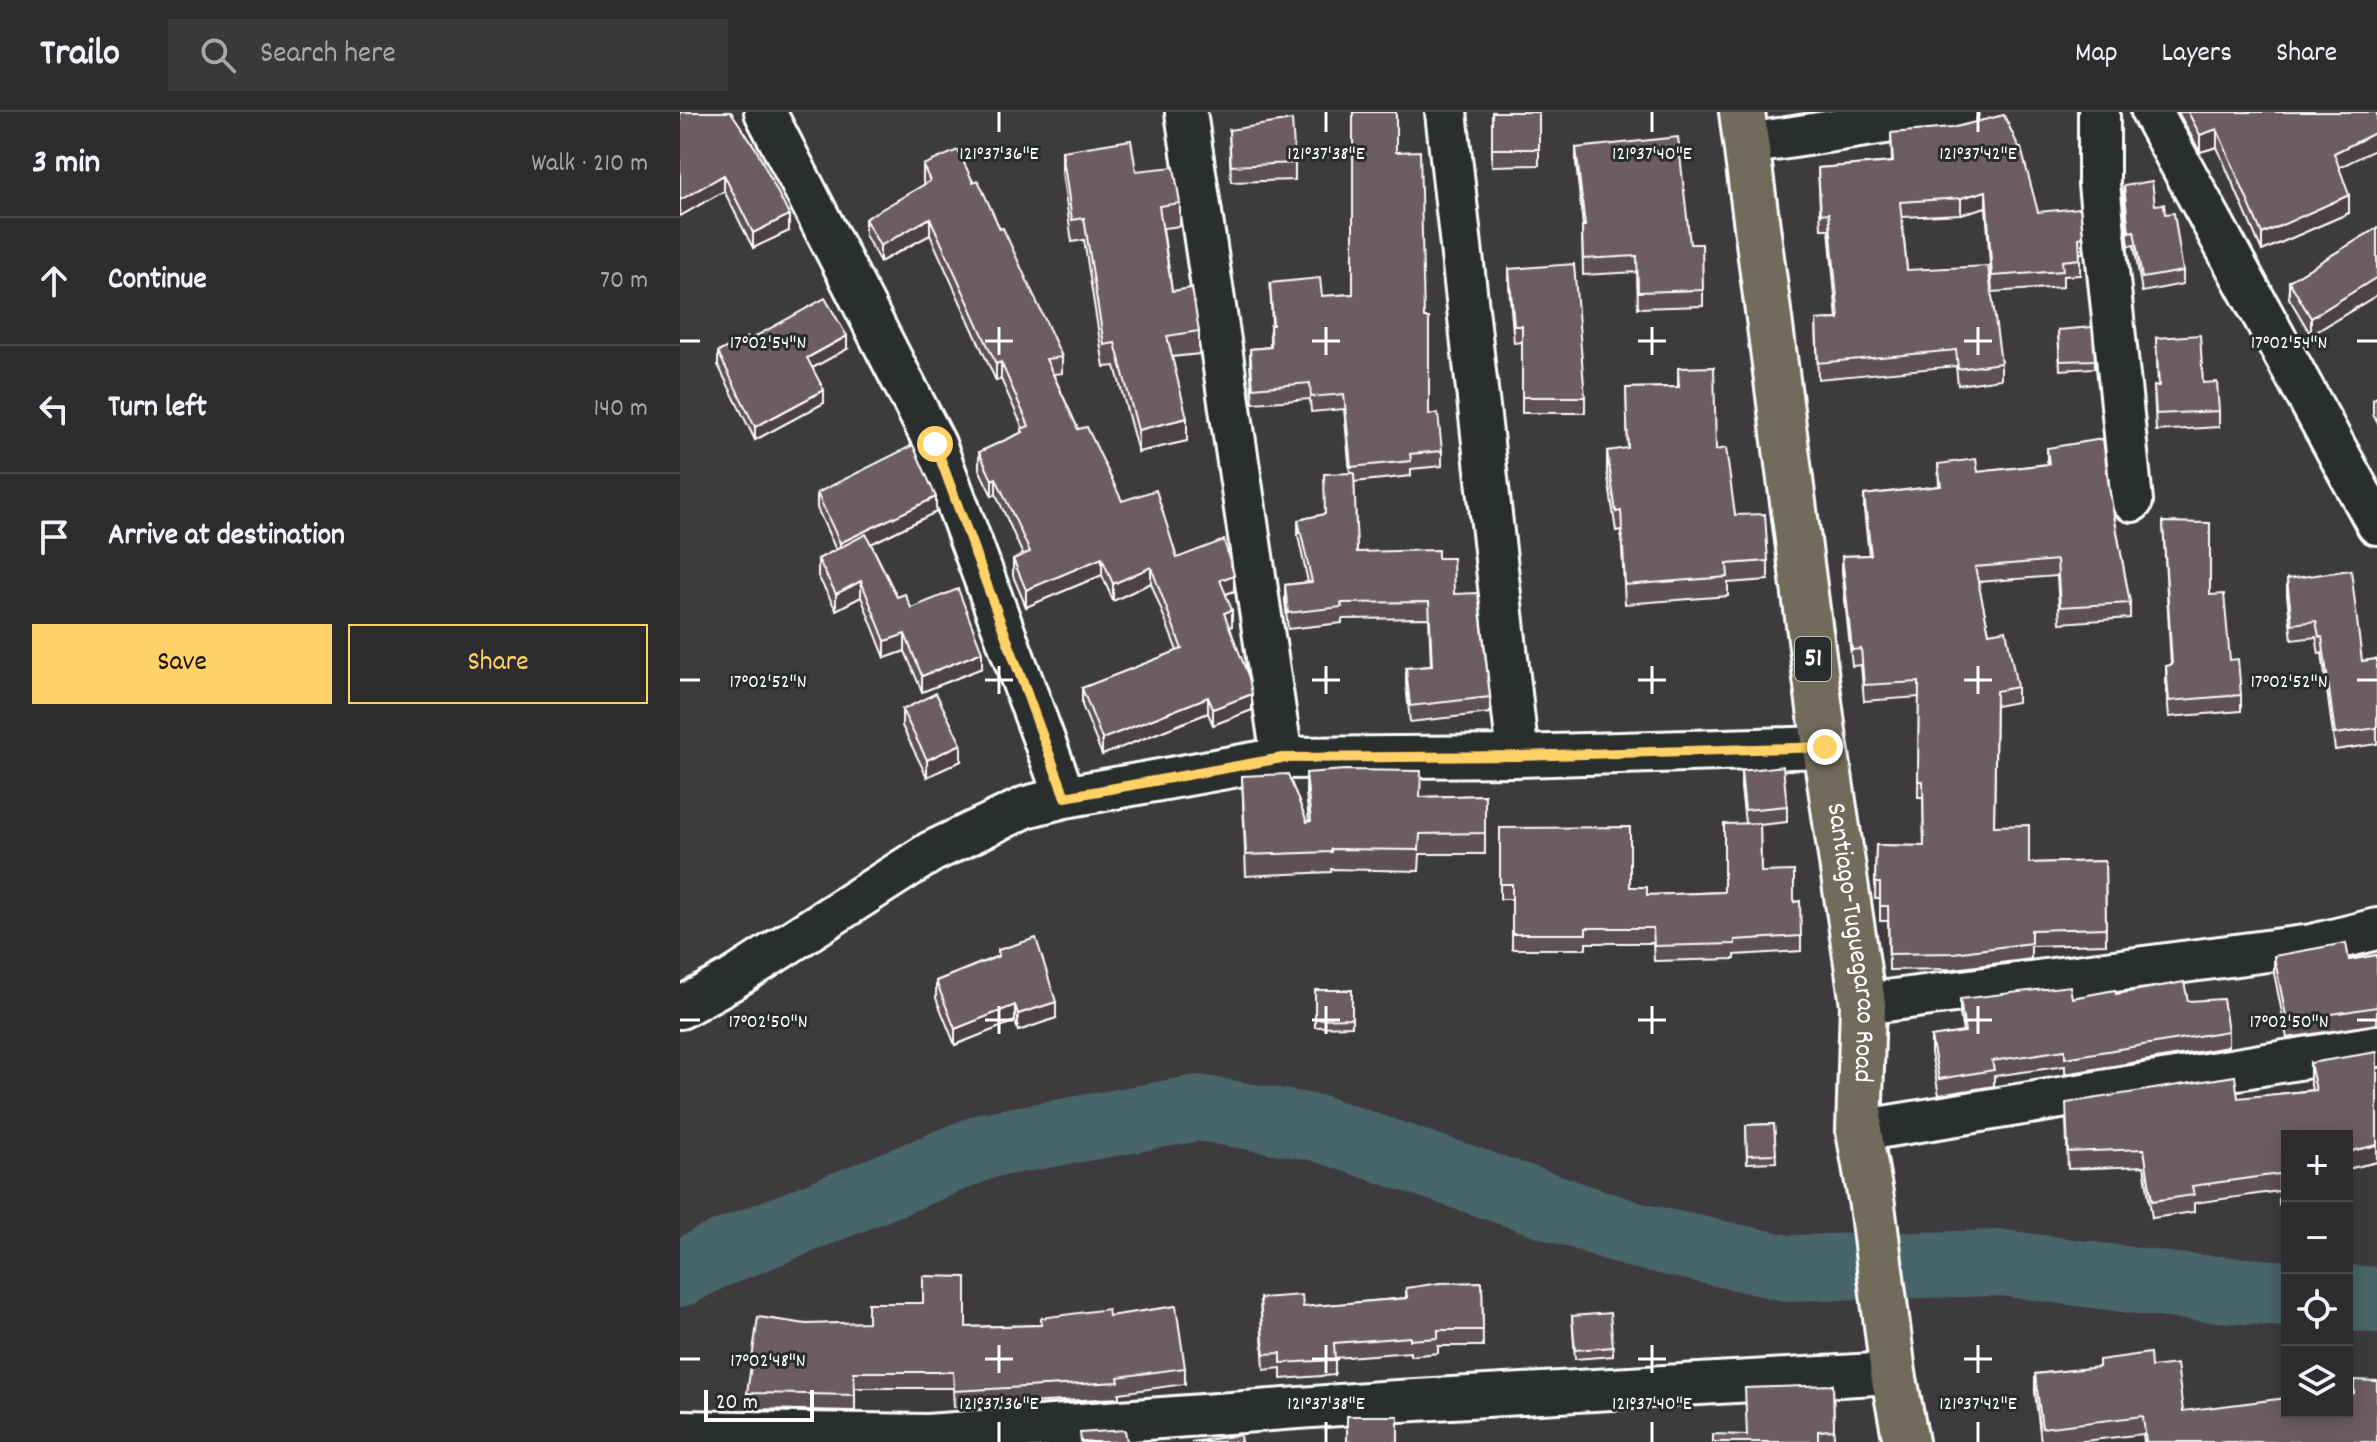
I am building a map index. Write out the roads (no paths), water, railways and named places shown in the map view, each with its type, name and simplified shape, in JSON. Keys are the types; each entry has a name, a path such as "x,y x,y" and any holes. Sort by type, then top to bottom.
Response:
{"highway":[{"name":"Santiago-Tuguegarao Road","path":"1745,128 1825,747 1863,1004 1859,1131 1872,1205 1893,1373 1906,1442"}],"street":[{"path":"765,112 935,444 1065,797"},
{"path":"1186,112 1282,758"},
{"path":"1446,112 1518,756"},
{"path":"1745,128 1957,112"},
{"path":"2099,112 2099,184 2132,501"},
{"path":"2152,112 2377,524"},
{"path":"680,1008 731,980 931,852 1026,807 1065,797 1282,758 1518,756 1825,747"},
{"path":"1863,1004 2312,945 2377,929"},
{"path":"1859,1131 2377,1046"},
{"path":"680,1431 927,1435 1381,1402 1893,1373"}],"waterway":[{"path":"680,1274 710,1258 988,1145 1198,1108 1318,1128 1634,1235 1787,1268 2003,1263 2176,1286 2281,1294"},
{"path":"2353,1298 2377,1300"}]}
